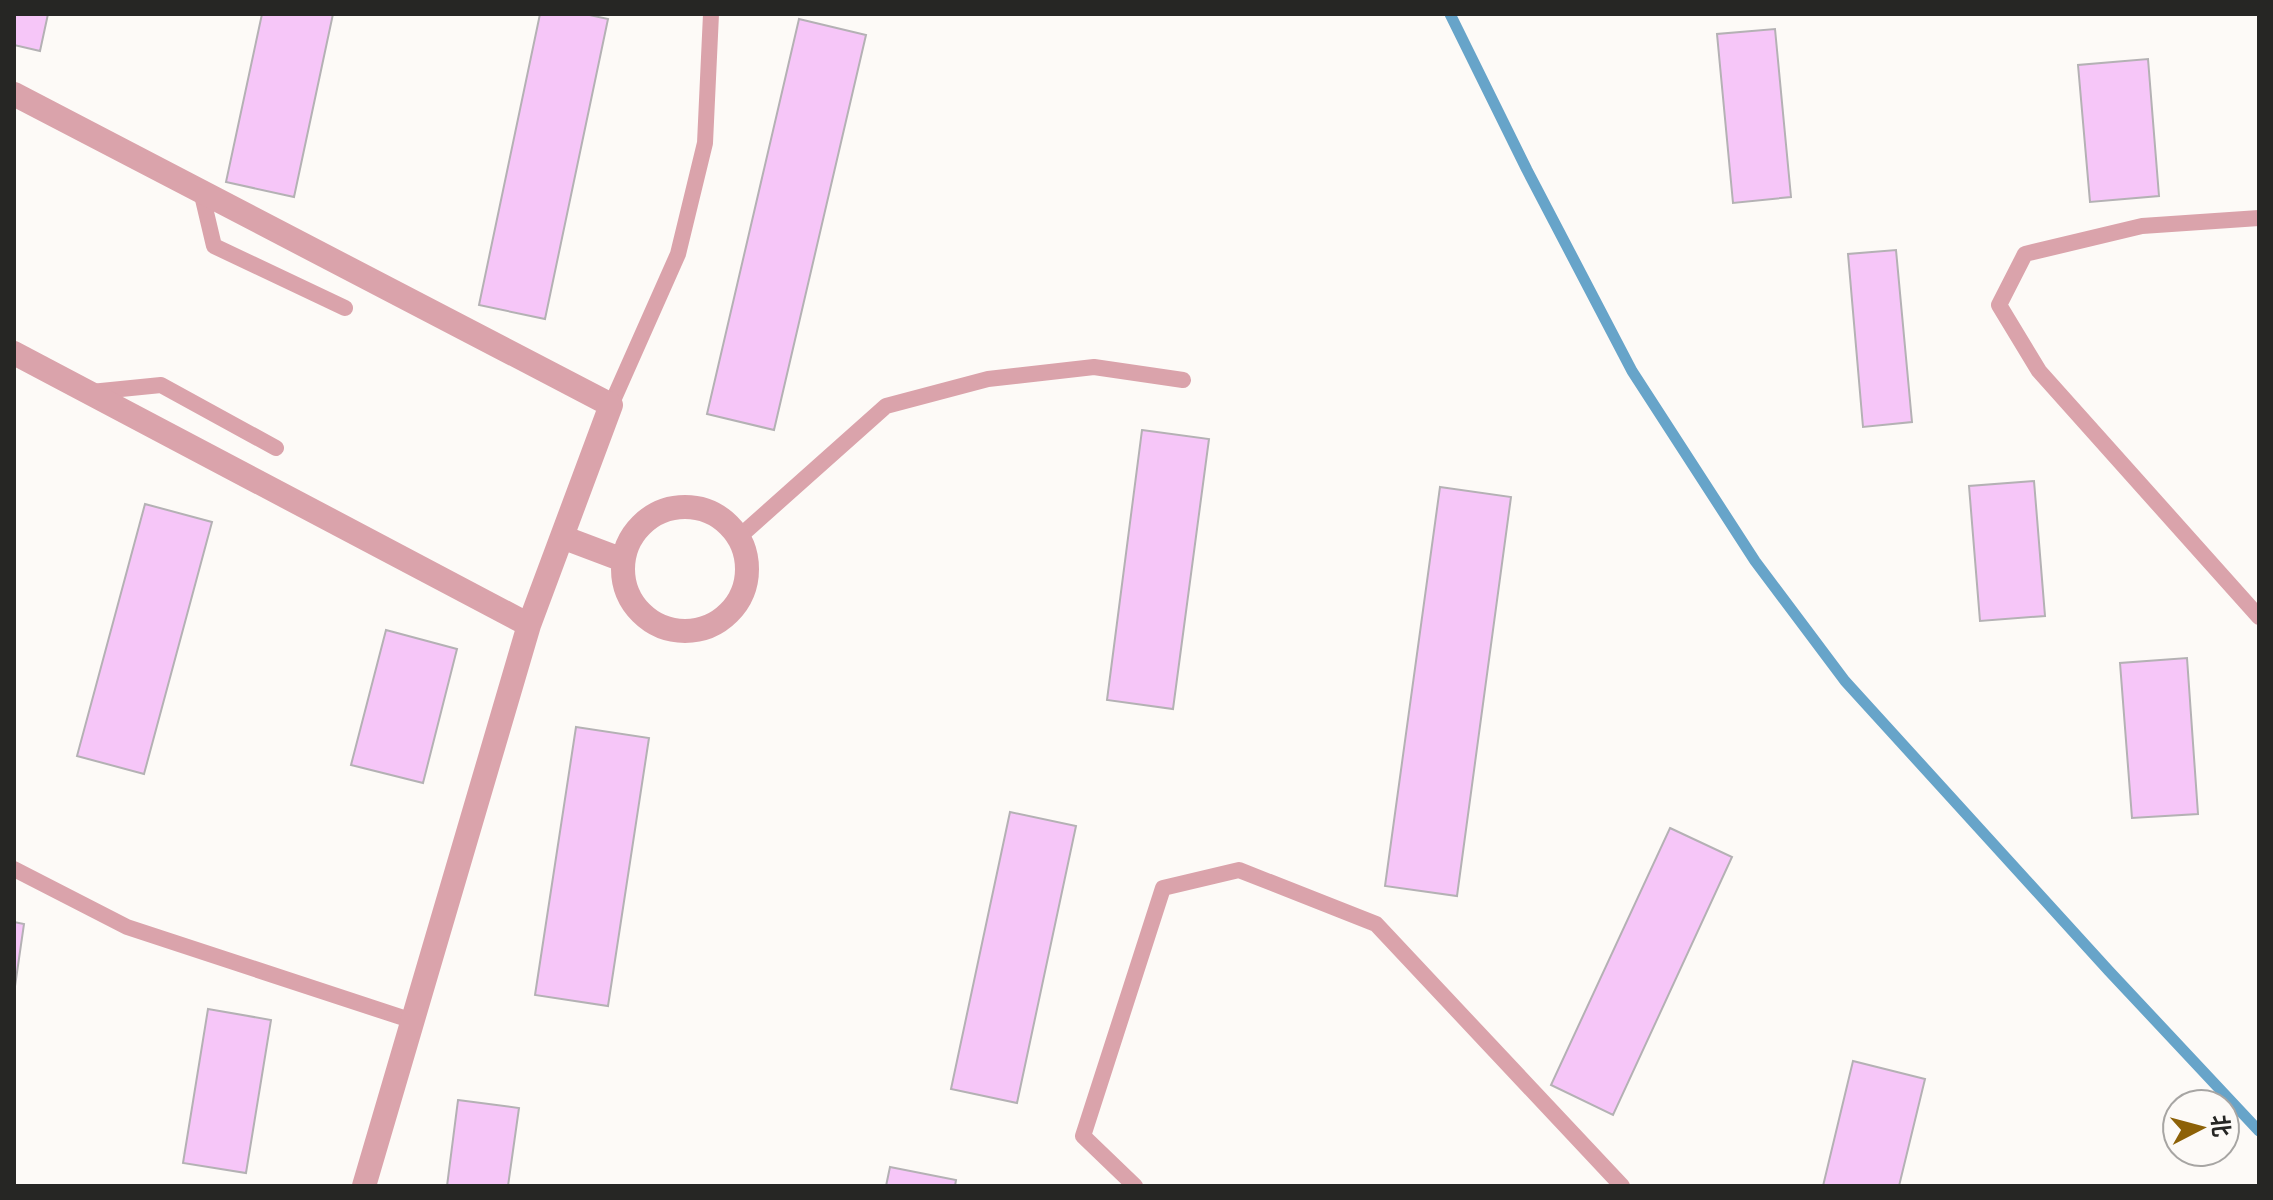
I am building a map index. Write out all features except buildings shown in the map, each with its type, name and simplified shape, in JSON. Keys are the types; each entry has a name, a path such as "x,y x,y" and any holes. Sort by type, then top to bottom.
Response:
{"street":[{"path":"14,94 611,405 529,625 364,1186"},
{"path":"14,353 529,625"},
{"path":"671,507 705,509 724,520 739,537 747,566 745,587 733,608 717,623 693,631 672,631 651,622 636,608 624,582 623,560 633,534 651,516 671,507"},
{"path":"562,537 623,560"}],"lane":[{"path":"611,405 678,254 705,143 711,14"},
{"path":"201,191 214,246 345,308"},
{"path":"2259,218 2142,226 2025,254 1999,305 2039,371 2259,617"},
{"path":"739,537 886,406 988,379 1094,367 1183,380"},
{"path":"88,392 161,385 276,448"},
{"path":"14,869 127,927 413,1021"},
{"path":"1135,1186 1083,1136 1163,888 1239,870 1376,924 1622,1186"}],"waterway":[{"path":"1450,14 1632,371 1755,561 1845,681 2259,1131"}]}
